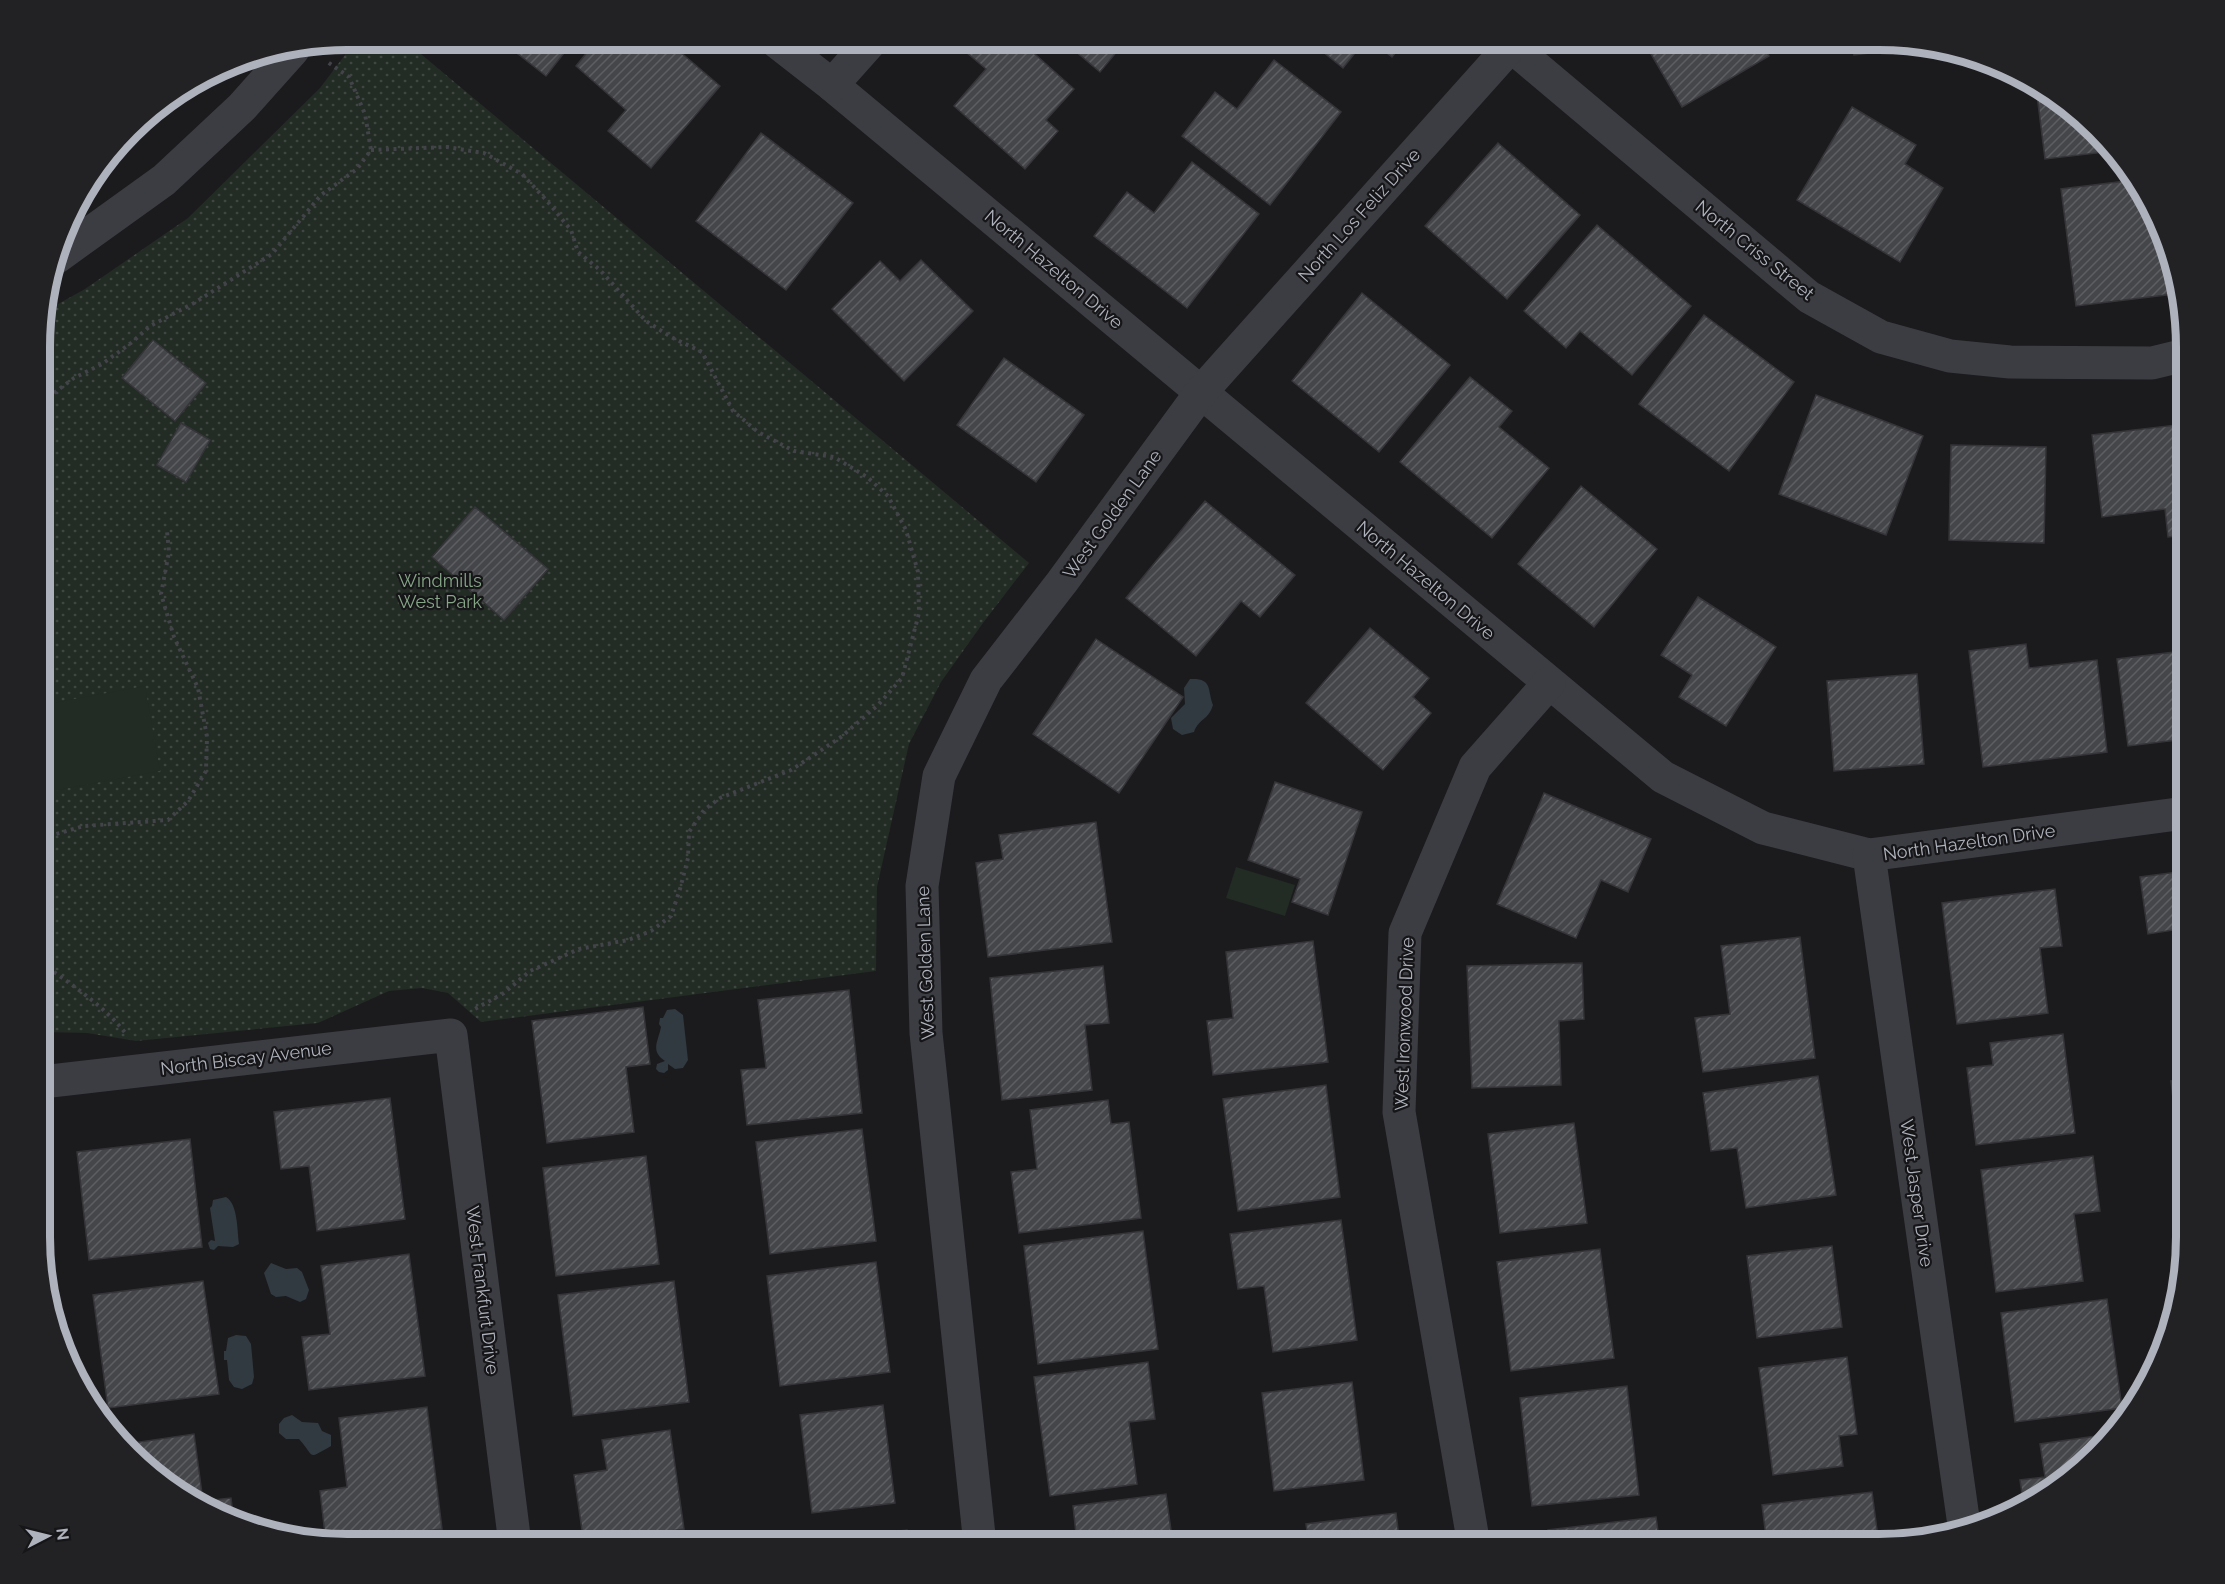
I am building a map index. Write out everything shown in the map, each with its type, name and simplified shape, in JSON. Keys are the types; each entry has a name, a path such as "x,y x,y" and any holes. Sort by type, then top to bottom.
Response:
{"street":[{"name":"North Hazelton Drive","path":"787,50 1202,391 1663,777 1763,828 1869,855 2176,814"},
{"path":"832,85 863,50"},
{"name":"North Los Feliz Drive","path":"1202,391 1508,50"},
{"name":"North Criss Street","path":"1522,50 1809,297 1881,337 1950,356 2010,362 2152,363 2176,357"},
{"path":"65,250 164,180 242,107 306,54"},
{"name":"West Golden Lane","path":"979,1534 926,1033 922,886 939,776 986,680 1062,582 1202,391"},
{"name":"West Ironwood Drive","path":"1472,1534 1399,1112 1405,933 1475,767 1549,683"},
{"name":"West Jasper Drive","path":"1869,855 1964,1522"},
{"name":"North Biscay Avenue","path":"50,1081 451,1035"},
{"name":"West Frankfurt Drive","path":"451,1035 514,1534"}],"path":[{"path":"50,396 74,378 102,364 131,344 150,326 194,303 272,254 321,195 357,169 370,150 365,114 349,77 306,54"},
{"path":"370,150 447,147 484,153 522,174 571,230 578,252 600,270 646,321 671,337 702,352 733,411 758,432 794,451 834,458 867,477 888,496 906,530 918,572 919,613 902,678 878,705 841,737 791,770 720,798 704,810 689,832 688,858 681,889 671,916 651,931 627,940 579,949 530,970 504,993 473,1009 451,1035"},
{"path":"50,836 84,826 168,820 188,801 206,771 207,737 198,688 174,637 162,594 169,552 167,531"},
{"path":"50,969 80,991 121,1027 153,1069"}],"green space":[{"name":"Windmills West Park","path":"349,50 416,50 1029,563 941,682 909,744 877,887 876,971 481,1022 448,993 422,988 389,991 318,1023 136,1041 87,1033 50,1032 50,327 52,307 85,289 188,218 320,88"},
{"path":"145,686 160,771 50,792 50,704"},
{"path":"1236,867 1295,885 1285,916 1226,898"}],"shaded area":[{"path":"1190,679 1202,680 1206,683 1213,705 1209,714 1198,724 1194,732 1182,735 1173,729 1171,718 1185,704 1184,688"},
{"path":"675,1009 683,1015 688,1060 683,1068 675,1069 668,1064 668,1070 664,1073 659,1072 656,1069 657,1064 665,1061 656,1050 661,1027 660,1018 663,1018 667,1010"},
{"path":"226,1197 235,1211 239,1244 233,1247 218,1246 214,1250 210,1249 208,1243 211,1240 215,1241 210,1208 213,1200"},
{"path":"271,1263 286,1269 297,1268 302,1272 309,1290 306,1299 300,1302 286,1296 276,1297 271,1294 264,1273"},
{"path":"236,1335 246,1336 251,1344 254,1377 252,1384 242,1389 234,1387 229,1380 227,1360 224,1360 228,1338"},
{"path":"292,1415 302,1422 318,1423 322,1431 331,1435 331,1446 312,1455 299,1439 286,1439 279,1433 279,1424 284,1418"}],"building":[{"path":"513,50 566,50 546,76"},
{"path":"589,50 678,50 720,86 651,168 608,131 626,110 576,66"},
{"path":"964,50 1030,50 1074,89 1046,120 1058,131 1025,169 954,106 986,69"},
{"path":"1074,50 1118,50 1100,72"},
{"path":"1321,50 1357,50 1343,68"},
{"path":"1383,50 1397,50 1392,57"},
{"path":"1649,50 1766,50 1769,56 1682,107"},
{"path":"1853,50 1896,50 1854,55"},
{"path":"1274,60 1341,112 1270,205 1182,136 1215,92 1237,109"},
{"path":"2037,96 2074,123 2103,152 2045,159"},
{"path":"1852,107 1916,145 1905,164 1943,188 1900,262 1797,200"},
{"path":"761,133 853,203 786,290 696,221"},
{"path":"1498,143 1580,215 1507,299 1425,226"},
{"path":"1192,162 1259,214 1187,308 1094,236 1127,192 1154,213"},
{"path":"2125,181 2153,233 2171,294 2076,306 2061,189"},
{"path":"1597,225 1691,306 1632,375 1580,331 1566,348 1524,311"},
{"path":"921,260 973,311 904,381 832,309 880,261 900,281"},
{"path":"1362,293 1450,365 1379,452 1292,381"},
{"path":"1704,315 1794,382 1729,471 1639,404"},
{"path":"153,340 206,383 175,421 122,378"},
{"path":"1004,358 1084,415 1036,482 957,425"},
{"path":"1470,377 1512,411 1499,427 1549,468 1492,538 1400,462"},
{"path":"1816,395 1923,436 1886,535 1779,494"},
{"path":"181,423 210,440 186,482 157,465"},
{"path":"2176,425 2176,536 2168,537 2165,509 2102,517 2092,435"},
{"path":"1951,445 2046,447 2044,543 1949,540"},
{"path":"1581,486 1657,549 1594,627 1518,564"},
{"path":"1205,501 1295,575 1260,617 1241,601 1196,656 1126,598"},
{"path":"475,507 548,569 504,620 432,557"},
{"path":"1698,597 1776,647 1726,726 1679,697 1692,675 1661,655"},
{"path":"1370,628 1429,678 1413,697 1431,713 1383,770 1306,703"},
{"path":"1096,639 1183,697 1119,793 1033,734"},
{"path":"2026,644 2029,668 2097,660 2107,752 1983,767 1969,651"},
{"path":"2176,652 2176,740 2128,746 2117,659"},
{"path":"1917,674 1924,764 1834,771 1827,681"},
{"path":"1275,782 1362,812 1328,915 1292,902 1300,879 1248,860"},
{"path":"1544,793 1651,839 1628,892 1601,880 1576,938 1497,904"},
{"path":"1096,822 1112,942 988,957 976,863 1003,859 999,835"},
{"path":"2176,872 2176,952 2173,930 2148,934 2140,877"},
{"path":"2055,889 2062,946 2040,948 2048,1013 1957,1024 1942,903"},
{"path":"1800,937 1815,1058 1703,1072 1695,1018 1730,1014 1721,946"},
{"path":"1313,941 1328,1062 1213,1075 1207,1021 1233,1018 1226,952"},
{"path":"1582,963 1584,1019 1559,1021 1561,1085 1472,1088 1467,966"},
{"path":"1103,966 1109,1023 1085,1025 1092,1090 1002,1100 990,978"},
{"path":"849,990 862,1113 747,1125 741,1070 766,1068 758,1000"},
{"path":"643,1007 650,1064 626,1067 634,1132 547,1143 532,1021"},
{"path":"2063,1034 2075,1133 1976,1145 1967,1068 1993,1065 1990,1043"},
{"path":"1818,1076 1836,1195 1746,1208 1737,1148 1711,1151 1703,1093"},
{"path":"2176,1080 2176,1125 2171,1081"},
{"path":"1326,1085 1340,1197 1238,1211 1223,1099"},
{"path":"390,1098 405,1219 317,1231 309,1166 281,1169 274,1112"},
{"path":"1108,1100 1111,1124 1129,1122 1141,1218 1019,1233 1011,1172 1037,1169 1030,1110"},
{"path":"1574,1123 1587,1223 1500,1233 1488,1134"},
{"path":"862,1129 876,1241 770,1254 756,1142"},
{"path":"190,1139 202,1247 89,1260 77,1152"},
{"path":"646,1156 659,1264 556,1276 543,1168"},
{"path":"2093,1156 2100,1211 2074,1214 2083,1281 1996,1292 1981,1170"},
{"path":"1341,1220 1357,1340 1273,1352 1264,1286 1238,1289 1230,1234"},
{"path":"1143,1231 1158,1349 1038,1364 1024,1246"},
{"path":"1832,1246 1842,1327 1757,1338 1747,1256"},
{"path":"1600,1249 1614,1358 1511,1371 1497,1262"},
{"path":"409,1254 425,1376 309,1390 302,1337 330,1334 321,1266"},
{"path":"876,1262 890,1372 780,1386 767,1276"},
{"path":"203,1281 219,1394 108,1408 93,1295"},
{"path":"674,1281 689,1402 573,1416 558,1295"},
{"path":"2107,1299 2121,1408 2015,1422 2001,1313"},
{"path":"1847,1357 1857,1434 1839,1436 1843,1466 1773,1475 1759,1368"},
{"path":"1148,1362 1155,1419 1129,1422 1137,1484 1050,1496 1034,1377"},
{"path":"1352,1382 1364,1480 1274,1491 1262,1393"},
{"path":"1627,1386 1639,1495 1532,1506 1520,1398"},
{"path":"883,1405 895,1503 812,1513 800,1415"},
{"path":"427,1407 442,1529 401,1534 325,1534 320,1491 347,1487 339,1418"},
{"path":"670,1430 684,1529 651,1534 583,1534 574,1475 607,1470 602,1440"},
{"path":"194,1434 203,1497 166,1473 132,1443"},
{"path":"2100,1435 2074,1461 2022,1497 2020,1480 2045,1477 2040,1444"},
{"path":"1872,1492 1878,1534 1766,1534 1762,1505"},
{"path":"1166,1494 1171,1534 1076,1534 1073,1506"},
{"path":"231,1498 233,1512 208,1500"},
{"path":"1396,1513 1399,1534 1307,1534 1306,1524"},
{"path":"1656,1517 1658,1534 1548,1534 1548,1530"},
{"path":"907,1530 908,1534 873,1534"}]}
